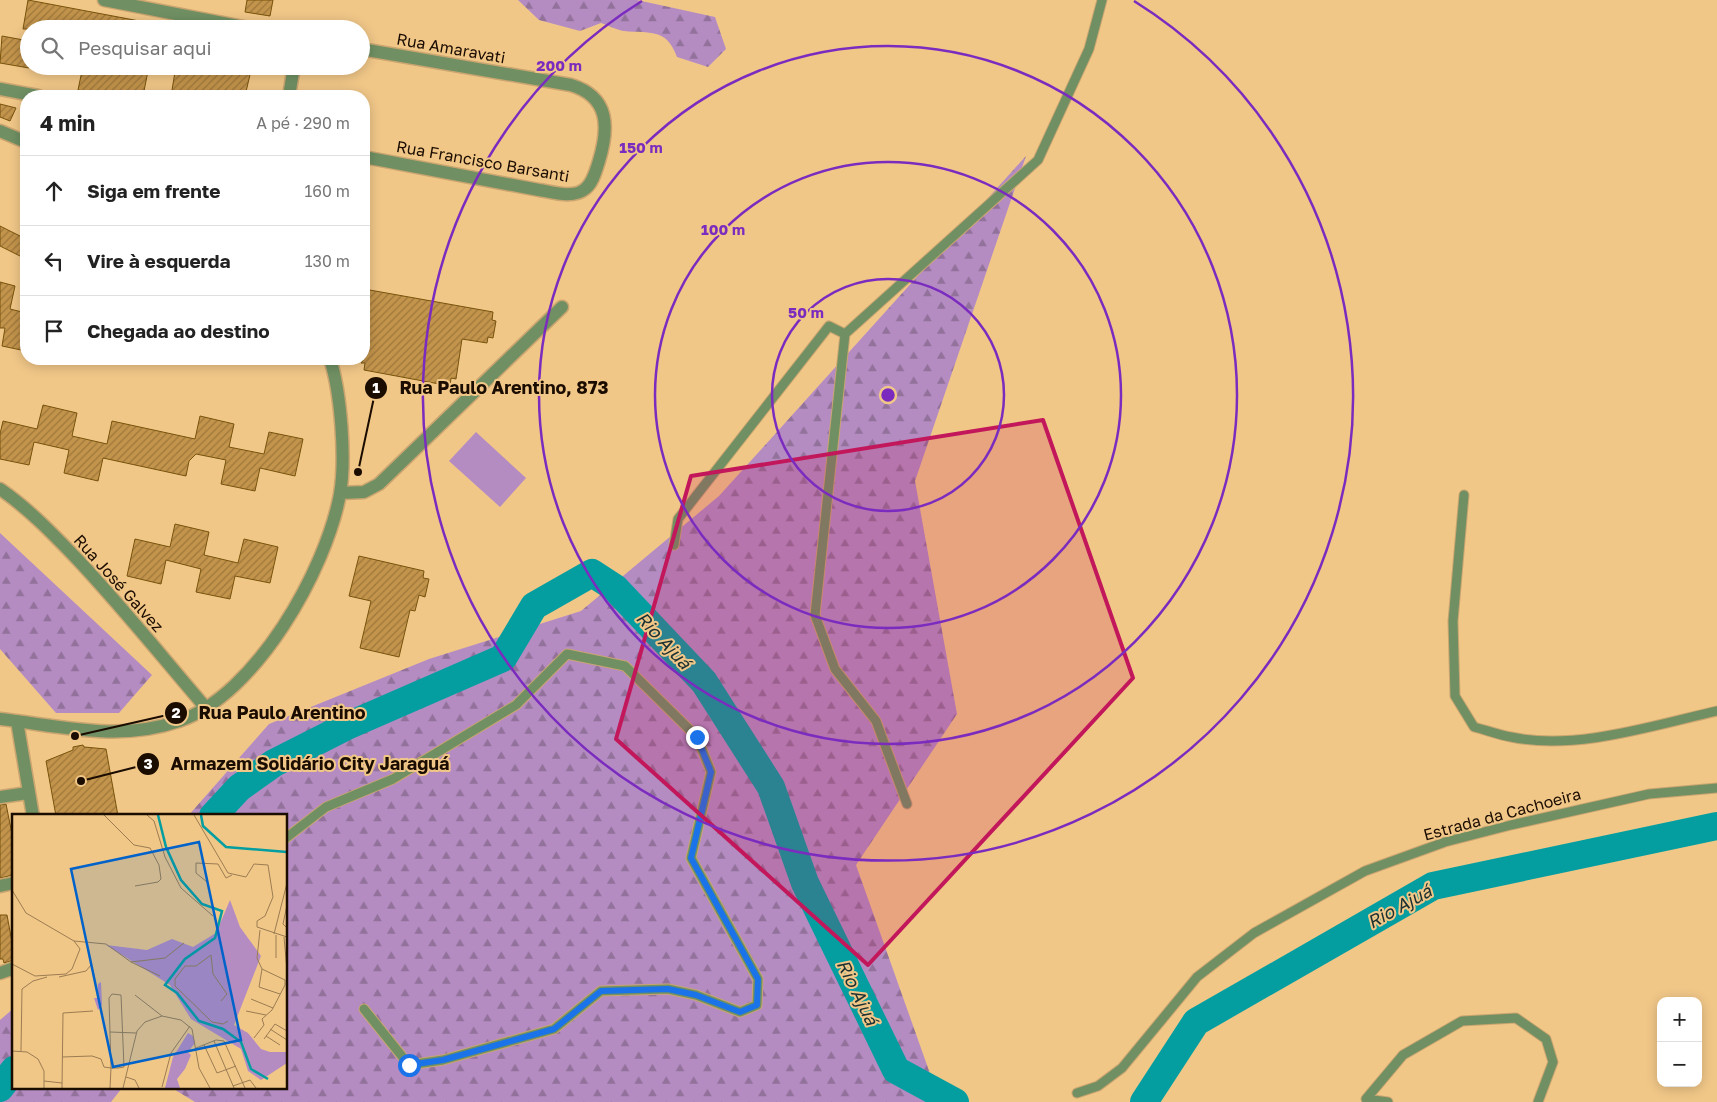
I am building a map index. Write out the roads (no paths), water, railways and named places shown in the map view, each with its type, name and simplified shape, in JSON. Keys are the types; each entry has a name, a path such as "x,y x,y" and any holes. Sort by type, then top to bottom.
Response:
{"street":[{"path":"104,0 207,20"},
{"name":"Rua Amaravati","path":"370,50 556,82 581,88 592,96"},
{"path":"290,90 292,75"},
{"path":"0,89 20,93"},
{"name":"Rua Francisco Barsanti","path":"370,158 539,190 558,193 578,193 585,189 595,173 604,140 606,120 602,108 592,96"},
{"path":"0,131 20,139"},
{"path":"340,493 364,492 380,484 562,307"},
{"path":"0,719 82,731 133,732 181,721 206,708 250,669 290,615 322,555 340,493 342,445 331,365"},
{"name":"Rua José Galvez","path":"0,489 18,501 44,525 87,570 206,708"},
{"path":"17,721 33,814"},
{"path":"0,797 28,792"},
{"path":"0,974 12,969"}],"lane":[{"path":"907,804 876,722 835,669 815,615 845,334 1038,160 1089,49 1102,0"},
{"path":"674,545 678,519 829,326 845,334"},
{"path":"1464,495 1453,621 1455,696 1474,727 1512,738 1545,741 1562,740 1596,737 1717,711"},
{"path":"288,836 326,807 393,779 516,705 566,654 625,666 697,737 711,772 691,858 758,979 757,1005 740,1012 696,995 668,989 601,991 554,1029 443,1060 409,1065 364,1009"},
{"name":"Estrada da Cachoeira","path":"1077,1094 1098,1086 1122,1068 1197,977 1247,938 1365,871 1445,842 1510,824 1649,794 1717,788"},
{"path":"1388,1102 1366,1099 1403,1055 1462,1021 1516,1018 1546,1039 1554,1062 1538,1102"}],"waterway":[{"name":"Rio Ajuá","path":"215,814 239,788 274,763 347,726 503,658 534,606 592,573 615,588 704,682 771,787 805,883 896,1070 955,1102"},
{"name":"Rio Ajuá","path":"1144,1102 1196,1022 1433,886 1717,826"},
{"name":"Rio Ajuá","path":"0,1088 12,1073"}],"place":[{"name":"Rua Paulo Arentino, 873","path":"358,472"},
{"name":"Rua Paulo Arentino","path":"75,736"},
{"name":"Armazem Solidário City Jaraguá","path":"81,781"}]}
